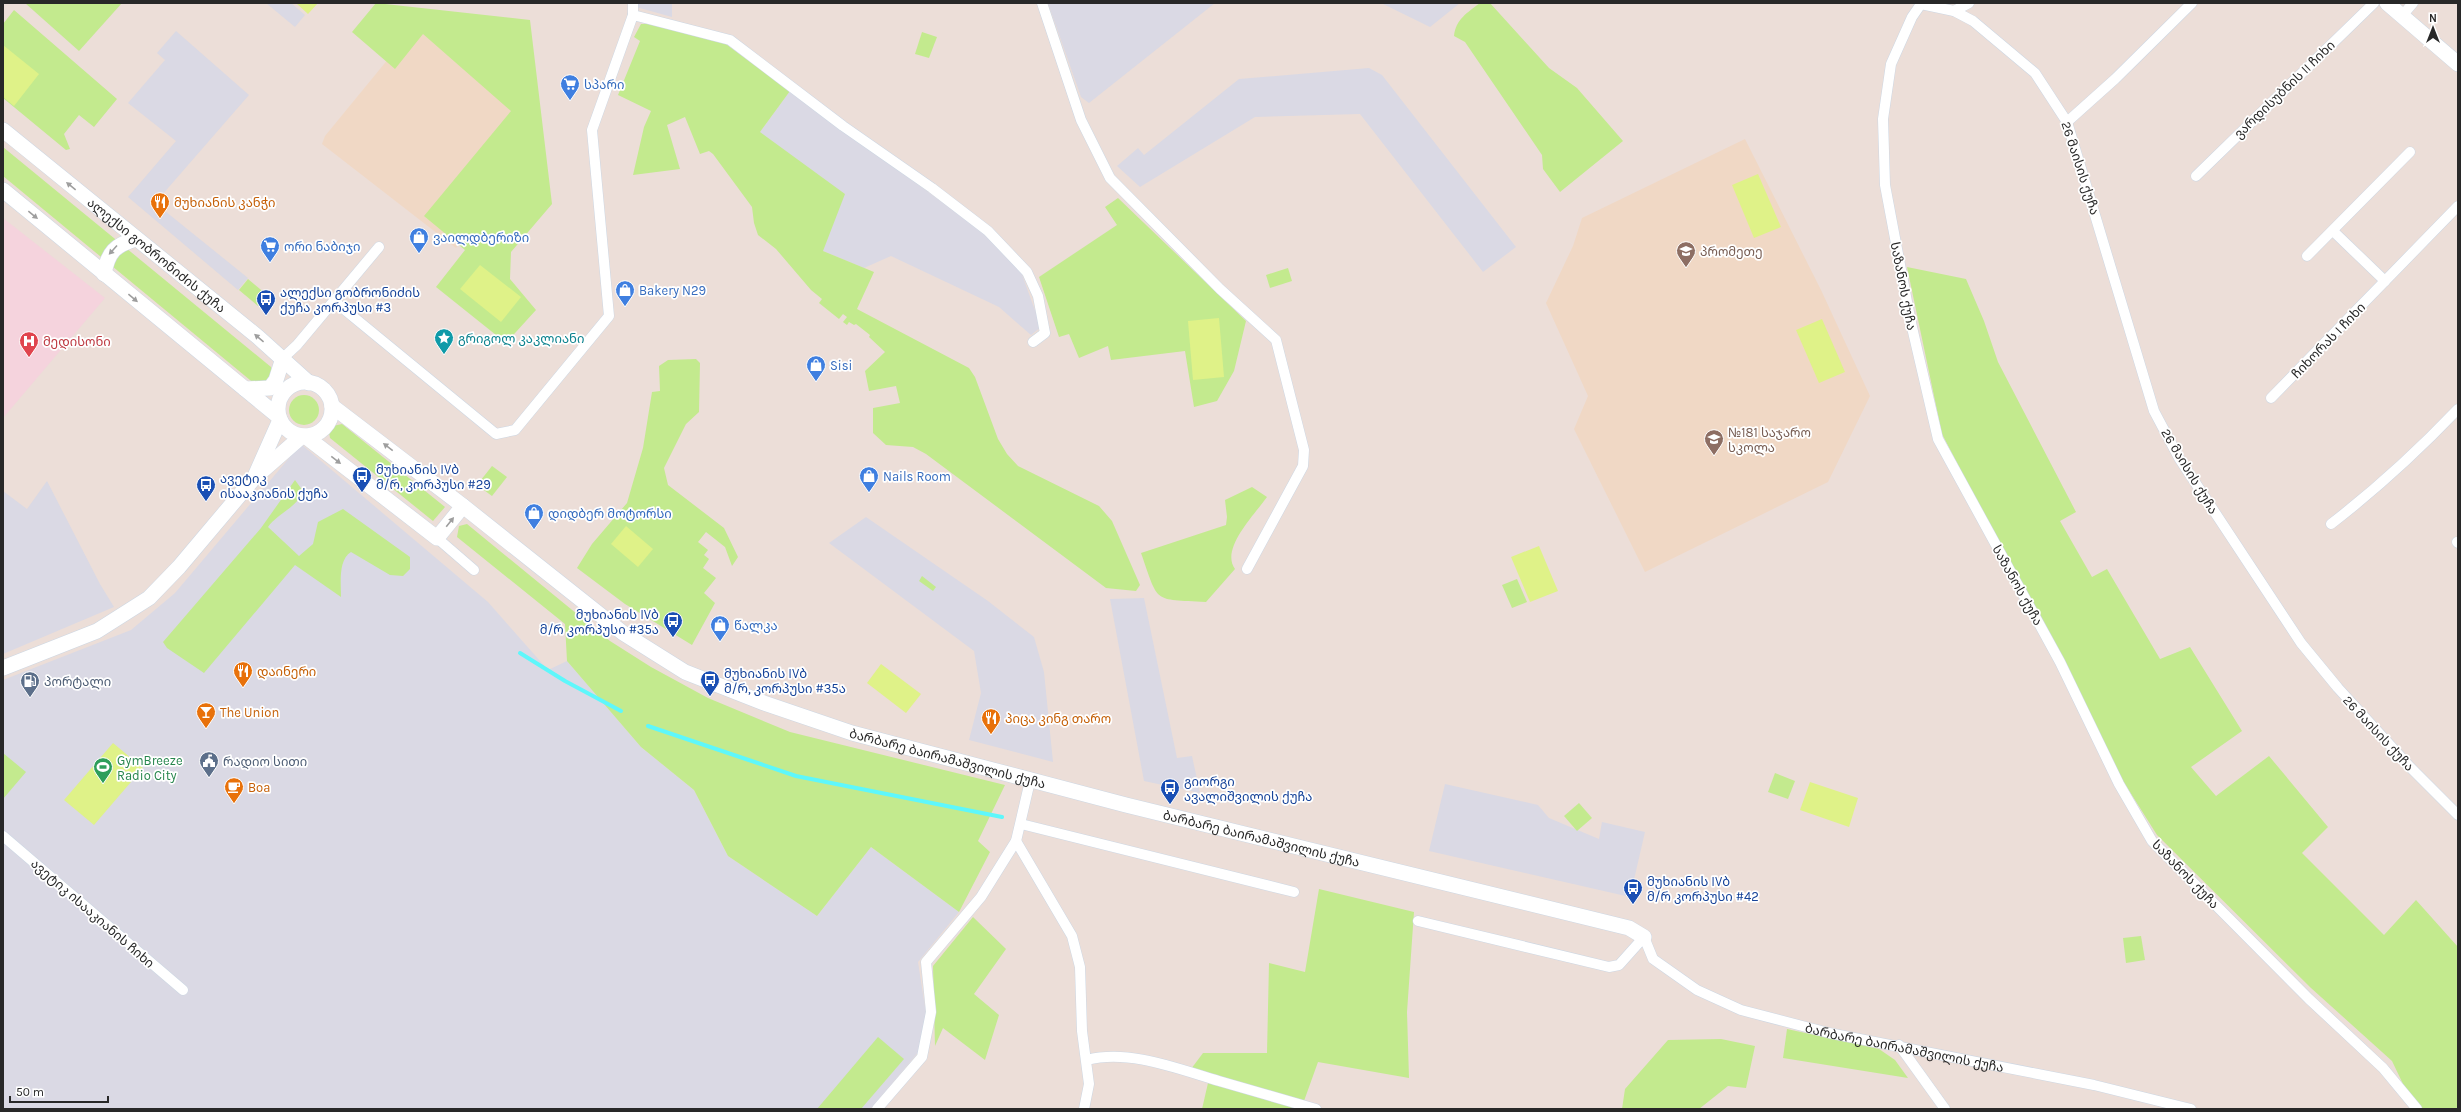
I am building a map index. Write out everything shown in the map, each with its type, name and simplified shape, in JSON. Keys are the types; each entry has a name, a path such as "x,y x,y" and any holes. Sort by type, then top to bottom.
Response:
{"street":[{"path":"334,301 496,434 516,430 609,316 592,130 633,15 633,3"},
{"path":"1042,3 1081,120 1110,178 1220,289 1276,340 1304,450 1303,466 1247,569"},
{"path":"1954,11 1969,3"},
{"path":"2067,122 2115,79 2192,3"},
{"name":"ვარდისუბნის II ჩიხი","path":"2196,176 2374,3"},
{"path":"2387,3 2458,64"},
{"path":"2401,16 2413,3"},
{"name":"საზანოს ქუჩა","path":"1954,11 1921,4 1912,16 1891,64 1883,120 1884,185 1911,323 1938,439 2060,662 2119,784 2152,841 2309,999 2383,1068 2417,1109"},
{"name":"26 მაისის ქუჩა","path":"1954,11 1973,21 2035,74 2067,122 2154,411 2178,458 2301,643 2338,688 2410,767 2458,815"},
{"path":"633,15 730,40 988,231 1027,272 1034,284 1045,333 1033,342"},
{"name":"ალექსი გობრონიძის ქუჩა","path":"3,130 282,358 309,382"},
{"path":"2307,256 2410,152"},
{"path":"3,190 280,419 289,431 304,436 437,538 474,570"},
{"name":"ჩიხორას I ჩიხი","path":"2271,398 2458,206"},
{"path":"2333,231 2385,281"},
{"path":"104,274 110,254 116,246 136,239"},
{"path":"244,389 270,388 276,380 282,358 297,345 379,247"},
{"path":"3,668 97,631 149,598 179,568 254,478 304,436 322,430 328,424 332,406 327,393 309,382 298,383 289,388 280,401 280,419 254,478"},
{"name":"ბარბარე ბაირამაშვილის ქუჩა","path":"332,406 463,506 623,633 685,672 764,703 852,733 1030,781 1629,928 1644,937 1653,959 1697,990 1741,1010 1829,1033 1898,1045 2094,1085 2191,1109"},
{"path":"2331,524 2375,491 2409,460 2458,409"},
{"path":"437,538 463,506"},
{"path":"877,1109 922,1057 931,1012 926,962 981,897 1016,841 1030,781"},
{"path":"1021,824 1294,892"},
{"name":"ავეტიკ ისააკიანის ჩიხი","path":"3,836 183,990"},
{"path":"1016,841 1072,936 1080,967 1082,1030 1089,1084 1084,1109"},
{"path":"1418,922 1609,967 1619,965 1644,937"},
{"path":"1898,1045 1945,1109"},
{"path":"1087,1060 1101,1057 1122,1057 1178,1069 1316,1109"}],"shaded area":[{"path":"266,3 291,3 305,15 295,27"},
{"path":"637,3 672,3 672,17 636,7"},
{"path":"1048,3 1215,3 1089,103 1081,97"},
{"path":"1381,3 1460,3 1430,27"},
{"path":"421,19 526,31 536,148 456,248 322,144 325,136"},
{"path":"176,31 249,95 155,203 248,278 238,290 128,197 176,141 128,103 165,60 157,53"},
{"path":"1369,68 1382,75 1516,247 1483,272 1360,114 1255,117 1140,187 1117,166 1138,148 1144,155 1239,79"},
{"path":"790,91 984,233 1020,269 1041,327 1031,335 999,307 891,256 864,268 823,251 760,132"},
{"path":"1745,139 1821,290 1870,396 1828,482 1645,572 1574,429 1588,396 1546,303 1573,246 1582,218"},
{"name":"მედისონი","path":"3,218 105,298 3,418"},
{"path":"301,444 488,602 548,670 567,661 641,747 694,790 728,856 817,916 871,847 959,912 918,962 926,1014 921,1049 870,1109 3,1109 3,680 131,630 175,593"},
{"path":"47,481 100,584 114,607 3,654 3,491 27,509"},
{"path":"866,517 988,601 1034,637 1044,672 1053,762 969,740 981,693 974,651 829,543"},
{"path":"1144,598 1177,758 1192,756 1200,793 1144,781 1110,599"},
{"path":"1445,784 1538,805 1549,818 1599,839 1602,822 1645,832 1630,897 1429,851"}],"green space":[{"path":"25,3 122,3 79,51"},
{"path":"296,3 318,3 308,14"},
{"path":"376,3 530,20 552,204 511,252 510,279 536,310 506,343 436,287 465,250 424,216 511,111 423,34 395,69 352,32"},
{"path":"1480,3 1490,3 1549,68 1577,88 1623,141 1560,192 1543,169 1542,155 1465,42 1454,36 1457,25 1463,17"},
{"path":"14,10 117,99 94,127 79,115 64,134 70,149 66,150 3,98 3,24"},
{"path":"641,24 650,24 726,44 790,91 760,132 845,194 823,251 874,272 857,309 969,368 975,377 998,439 1007,454 1018,466 1099,506 1112,521 1140,585 1136,591 1106,588 926,454 913,447 886,445 873,433 873,408 900,403 896,386 869,391 865,371 885,352 869,337 870,335 856,324 854,325 849,322 847,325 843,322 847,317 843,314 839,319 819,303 822,299 811,290 776,249 758,235 754,223 752,207 713,154 709,151 700,154 685,117 667,125 680,169 633,175 644,127 651,111 618,95 640,41 634,37"},
{"path":"922,32 937,37 929,58 915,54"},
{"path":"3,45 39,74 14,106 3,97"},
{"path":"3,147 271,367 273,375 270,382 256,385 3,176"},
{"path":"1758,174 1781,227 1754,238 1732,185"},
{"path":"1118,198 1246,321 1234,371 1217,401 1194,407 1185,351 1111,360 1108,346 1079,358 1069,334 1059,337 1039,277 1117,225 1105,207"},
{"path":"480,265 521,297 501,322 460,289"},
{"path":"1907,267 1966,279 1984,321 1998,362 2076,512 2060,521 2092,577 2107,569 2160,659 2190,647 2242,731 2191,767 2216,796 2269,756 2328,827 2302,853 2384,935 2416,900 2458,947 2458,1109 2415,1109 2392,1061 2311,988 2157,835 2118,773 1942,434"},
{"path":"1288,268 1292,281 1270,288 1266,275"},
{"path":"248,279 267,295 258,306 239,290"},
{"path":"1219,318 1224,377 1193,380 1188,321"},
{"path":"1822,319 1845,372 1819,383 1796,330"},
{"path":"696,359 700,363 699,412 686,424 664,468 668,485 724,528 738,557 732,566 725,547 706,532 698,542 708,550 704,555 709,559 703,568 716,578 704,593 715,603 692,645 625,604 577,568 592,544 627,503 643,448 652,392 660,391 659,366 668,360"},
{"path":"304,395 315,399 319,410 315,421 304,425 293,421 289,410 293,399"},
{"path":"342,424 445,507 433,521 330,438 329,432 333,426"},
{"path":"492,466 507,477 492,496 477,485"},
{"path":"295,480 303,491 301,496 293,506 272,522 268,527 299,556 313,544 318,522 343,509 410,557 410,569 403,576 390,575 351,552 344,560 342,566 341,597 295,565 204,673 167,648 163,642 261,528"},
{"path":"1252,487 1267,497 1235,542 1232,552 1232,561 1235,569 1206,602 1166,599 1160,596 1151,582 1141,553 1226,525 1227,517 1225,500"},
{"path":"467,524 610,641 651,667 708,698 790,732 1005,785 978,841 990,852 959,912 871,847 817,916 728,856 694,790 641,747 567,661 565,624 457,537 459,526"},
{"path":"626,526 653,549 638,567 611,544"},
{"path":"1539,546 1558,591 1530,602 1511,557"},
{"path":"922,576 936,587 933,591 919,581"},
{"path":"1517,579 1527,602 1512,608 1502,585"},
{"path":"881,664 921,694 906,713 867,683"},
{"name":"GymBreeze Radio City","path":"113,743 143,768 94,825 64,800"},
{"path":"3,753 26,772 3,799"},
{"path":"1775,773 1795,781 1788,799 1768,792"},
{"path":"1810,782 1858,798 1849,827 1800,810"},
{"path":"1579,803 1592,818 1577,831 1564,816"},
{"path":"1319,889 1414,912 1407,1012 1409,1078 1318,1062 1304,1101 1191,1069 1203,1053 1267,1053 1269,963 1305,972"},
{"path":"973,917 1006,949 974,994 999,1015 985,1060 943,1028 935,1046 933,966"},
{"path":"2141,936 2145,960 2126,963 2123,938"},
{"path":"1787,1029 1879,1049 1895,1060 1908,1078 1783,1058"},
{"path":"878,1037 904,1059 861,1109 817,1109"},
{"path":"1721,1039 1755,1046 1746,1088 1728,1086 1699,1109 1622,1109 1625,1089 1668,1040"},
{"path":"1208,1083 1292,1107 1291,1109 1202,1109"}],"waterway":[{"path":"520,653 565,681 621,711"},
{"path":"648,726 796,776 1002,817"}],"place":[{"name":"სპარი","path":"570,101"},
{"name":"მუხიანის კანჭი","path":"160,219"},
{"name":"ვაილდბერიზი","path":"419,254"},
{"name":"ორი ნაბიჯი","path":"270,263"},
{"name":"პრომეთე","path":"1686,268"},
{"name":"Bakery N29","path":"625,307"},
{"name":"ალექსი გობრონიძის ქუჩა კორპუსი #3","path":"266,316"},
{"name":"გრიგოლ კაკლიანი","path":"444,355"},
{"name":"მედისონი","path":"29,358"},
{"name":"Sisi","path":"816,382"},
{"name":"№181 საჯარო სკოლა","path":"1714,456"},
{"name":"მუხიანის IVბ მ/რ, კორპუსი #29","path":"362,493"},
{"name":"Nails Room","path":"869,493"},
{"name":"ავეტიკ ისააკიანის ქუჩა","path":"206,502"},
{"name":"დიდბერ მოტორსი","path":"534,530"},
{"name":"მუხიანის IVბ მ/რ კორპუსი #35ა","path":"673,638"},
{"name":"წალკა","path":"720,642"},
{"name":"დაინერი","path":"243,688"},
{"name":"მუხიანის IVბ მ/რ, კორპუსი #35ა","path":"710,697"},
{"name":"პორტალი","path":"30,698"},
{"name":"The Union","path":"206,729"},
{"name":"პიცა კინგ თარო","path":"991,735"},
{"name":"რადიო სითი","path":"209,778"},
{"name":"GymBreeze Radio City","path":"103,784"},
{"name":"Boa","path":"234,804"},
{"name":"გიორგი ავალიშვილის ქუჩა","path":"1170,805"},
{"name":"მუხიანის IVბ მ/რ კორპუსი #42","path":"1633,905"}]}
